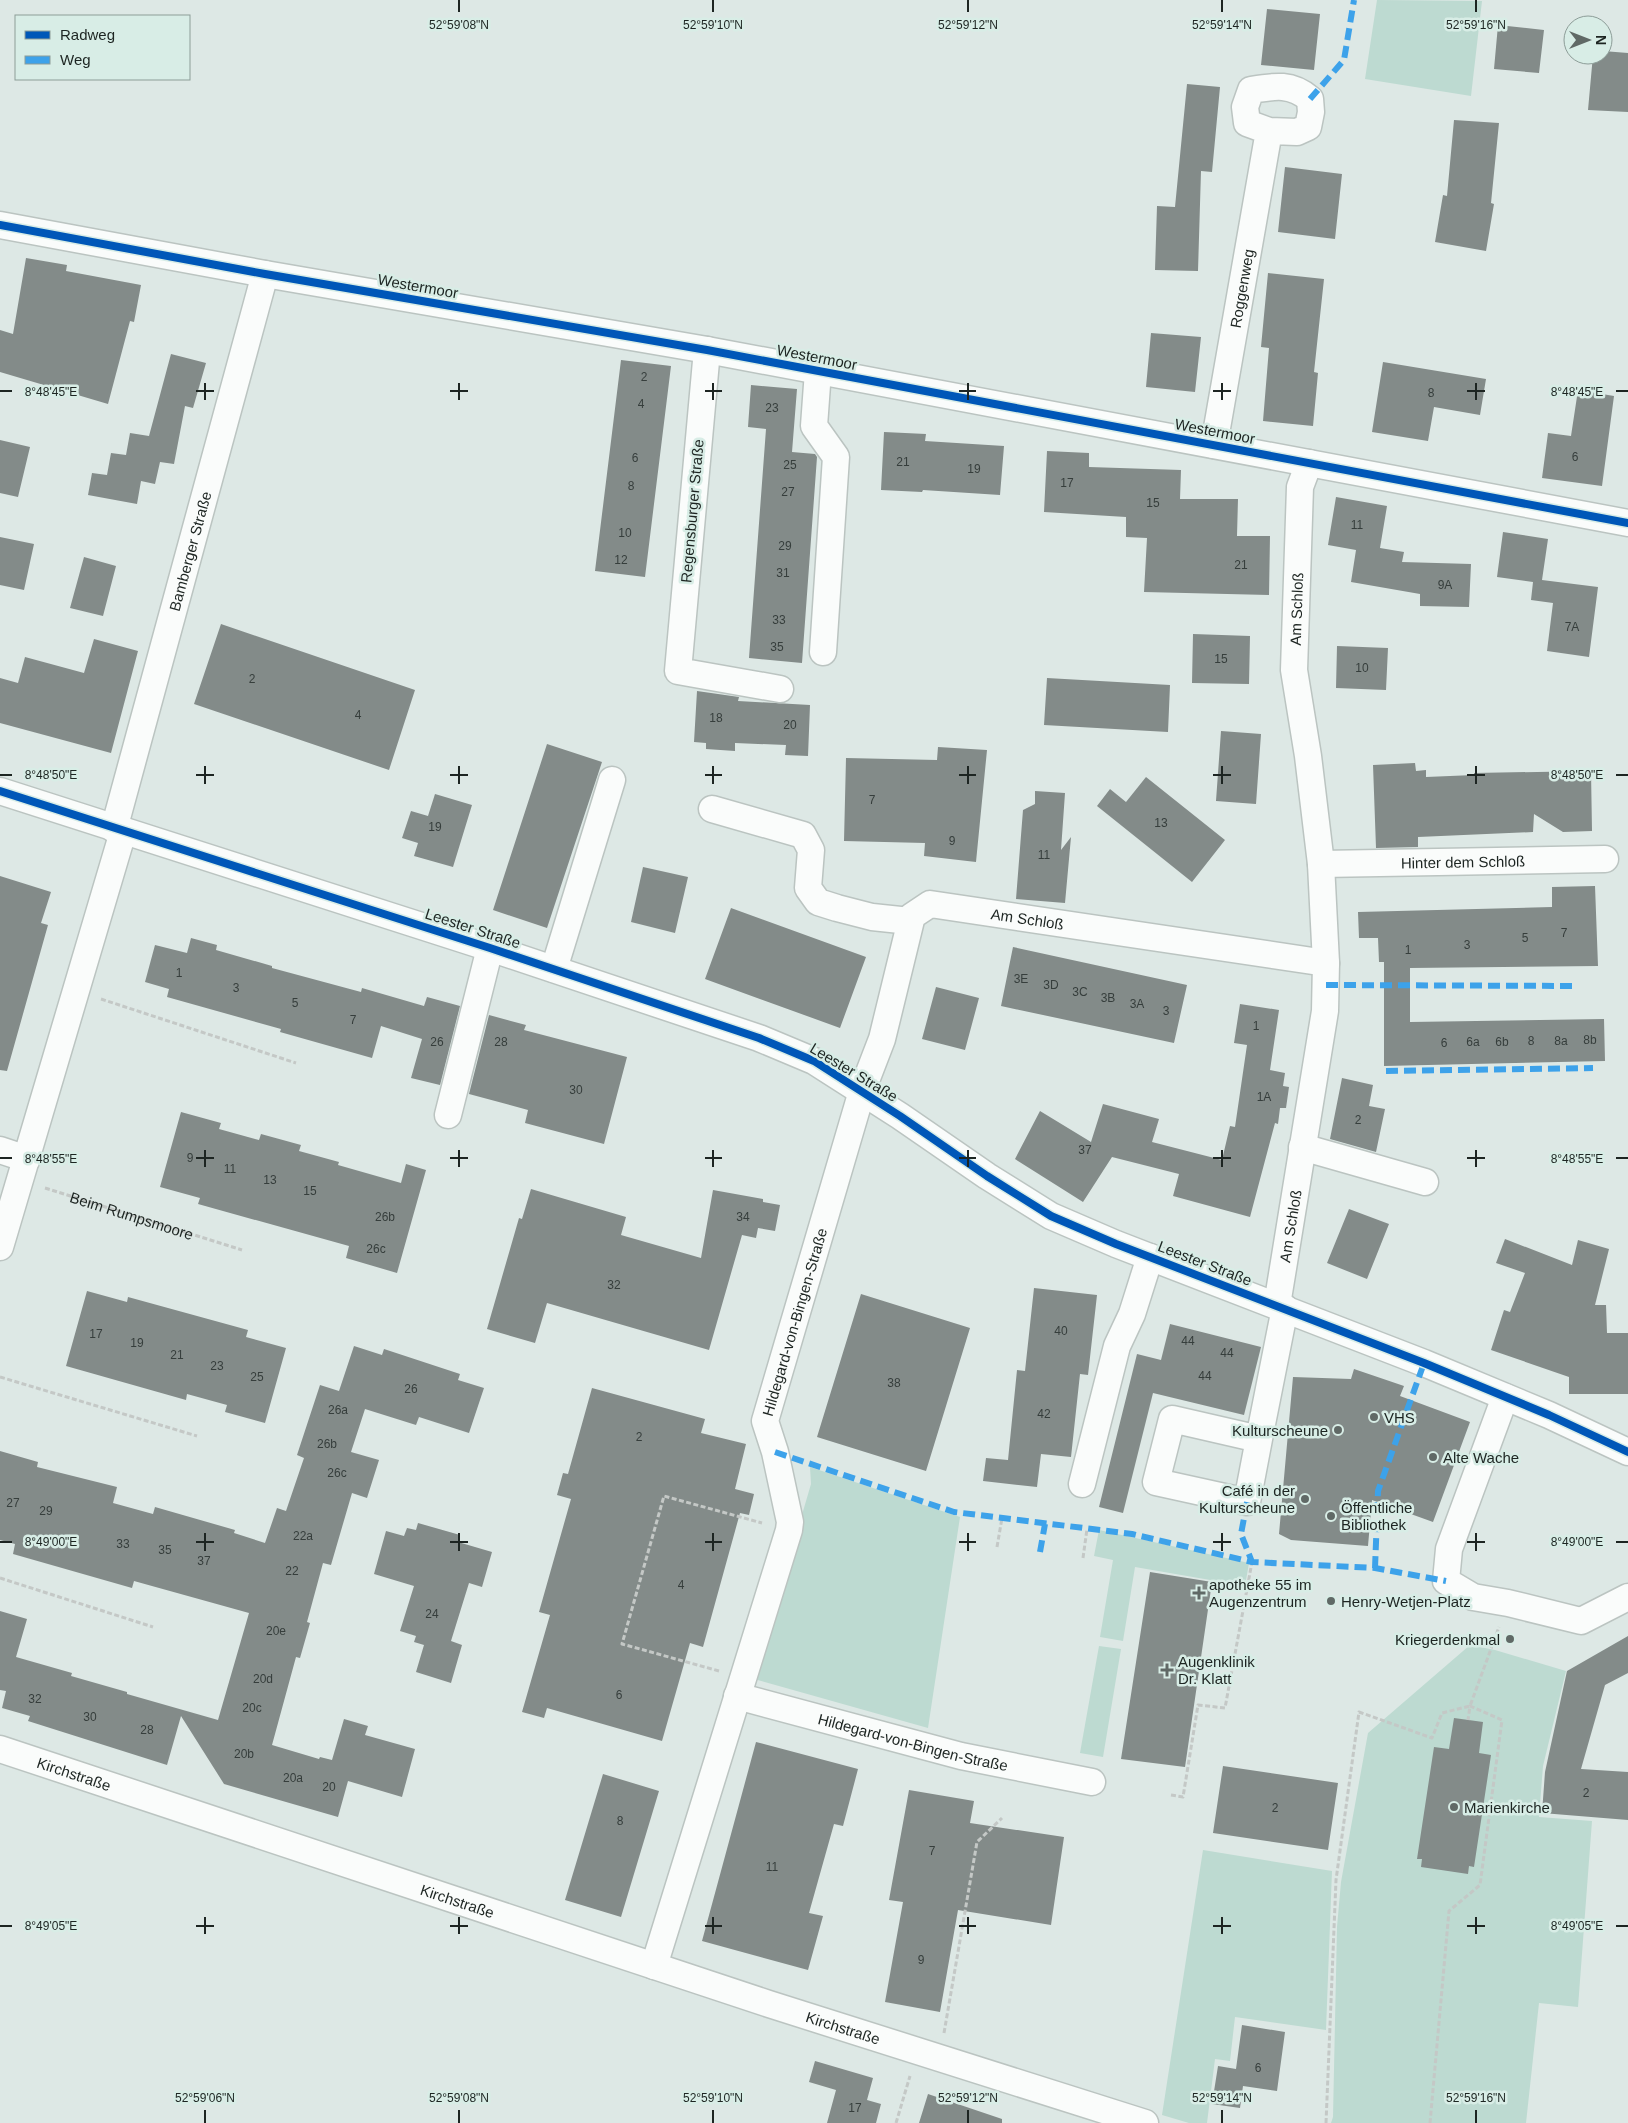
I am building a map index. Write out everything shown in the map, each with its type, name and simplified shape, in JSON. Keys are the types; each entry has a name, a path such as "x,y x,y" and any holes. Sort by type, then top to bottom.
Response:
{"street":[{"name":"Roggenweg","path":"1214,445 1269,131"},
{"name":"Westermoor","path":"0,226 707,350 1628,523"},
{"name":"Bamberger Straße","path":"119,830 265,274"},
{"name":"Regensburger Straße","path":"707,350 678,671 780,688"},
{"path":"818,371 814,426 836,457 823,652"},
{"name":"Am Schloß","path":"1259,1439 1281,1307 1302,1147 1325,1010 1326,963 1322,864 1308,756 1294,670 1300,487 1309,463"},
{"path":"554,969 612,780"},
{"name":"Leester Straße","path":"0,791 490,948 760,1038 814,1061 987,1176 1051,1216 1505,1397 1628,1452"},
{"path":"712,809 803,835 811,850 808,888 818,902 872,917 910,921 882,1039 862,1092"},
{"path":"0,1247 76,992 119,830"},
{"name":"Hinter dem Schloß","path":"1322,864 1605,860"},
{"name":"Am Schloß","path":"910,921 912,916 930,904 1326,963"},
{"path":"448,1116 490,948"},
{"name":"Hildegard-von-Bingen-Straße","path":"654,1966 789,1530 790,1522 776,1452 765,1421 862,1092"},
{"path":"1302,1147 1425,1182"},
{"path":"0,1150 24,1169"},
{"path":"1082,1484 1117,1346 1132,1314 1150,1257"},
{"path":"1505,1397 1449,1549 1446,1581 1473,1597 1581,1621 1628,1597"},
{"name":"Hildegard-von-Bingen-Straße","path":"739,1687 961,1756 1092,1782"},
{"name":"Kirchstraße","path":"0,1749 654,1966 1145,2123"}],"path":[{"path":"76,992 296,1063"},
{"path":"0,1377 197,1436"},
{"path":"739,1687 622,1644 664,1496 789,1530"},
{"path":"996,1547 1002,1518"},
{"path":"1084,1558 1087,1529"},
{"path":"1171,1795 1183,1797 1198,1705 1225,1708 1252,1562"},
{"path":"0,1578 153,1627"},
{"path":"1468,1720 1470,1706 1508,1604"},
{"path":"1326,2123 1336,1880 1359,1712 1432,1738 1442,1713 1470,1706 1502,1720 1480,1885 1449,1911 1430,2123"},
{"path":"896,2123 929,2055 977,1842 1002,1818"}],"green space":[{"path":"1377,0 1482,1 1471,96 1365,79"},
{"path":"810,1467 960,1517 928,1728 754,1679 811,1484"},
{"path":"1099,1530 1249,1563 1245,1586 1135,1567 1123,1641 1100,1637 1113,1560 1094,1556"},
{"path":"1470,1645 1495,1650 1566,1671 1543,1766 1539,1817 1592,1821 1578,2007 1539,2003 1526,2123 1331,2123 1333,2117 1337,1927 1341,1882 1368,1733"},
{"path":"1099,1646 1121,1649 1103,1757 1080,1753"},
{"path":"1203,1850 1332,1871 1326,2030 1235,2017 1230,2061 1215,2059 1207,2123 1189,2123 1162,2115"}],"building":[{"path":"1267,9 1320,14 1314,70 1261,65"},
{"path":"1498,25 1544,30 1539,73 1494,69"},
{"path":"1613,52 1628,53 1628,112 1588,110 1592,65 1613,65"},
{"path":"1187,84 1220,87 1212,172 1201,171 1198,271 1155,270 1157,206 1175,207"},
{"path":"1454,120 1499,123 1491,203 1494,204 1486,251 1435,242 1443,195 1447,196"},
{"path":"1285,167 1342,174 1335,239 1278,232"},
{"path":"26,258 67,265 66,271 141,285 134,322 130,321 108,404 0,372 0,330 13,334"},
{"path":"1268,273 1324,279 1314,372 1318,373 1313,426 1263,421 1269,348 1261,347"},
{"path":"1151,333 1201,337 1195,392 1146,387"},
{"path":"171,354 206,363 193,408 185,406 174,464 160,462 155,484 141,481 137,504 88,495 92,473 107,475 111,453 126,455 130,433 149,436"},
{"path":"621,360 671,366 645,577 595,571"},
{"path":"1383,362 1486,379 1480,415 1434,407 1428,441 1372,432"},
{"path":"751,385 797,389 792,452 815,454 817,457 802,663 749,658 766,429 748,427"},
{"path":"1578,390 1614,396 1602,486 1542,478 1548,433 1571,436"},
{"path":"884,432 926,434 925,441 1004,446 1000,495 923,490 922,492 881,490"},
{"path":"0,440 30,447 18,497 0,493"},
{"path":"1047,451 1089,453 1089,467 1181,470 1180,499 1238,499 1237,536 1270,536 1269,595 1144,592 1147,538 1126,537 1126,517 1044,512"},
{"path":"1336,497 1387,506 1380,548 1404,552 1402,562 1471,564 1469,607 1420,606 1420,594 1351,582 1356,550 1328,545"},
{"path":"1503,532 1548,539 1542,580 1598,587 1589,657 1547,651 1553,603 1531,600 1533,582 1497,577"},
{"path":"0,537 34,544 24,590 0,585"},
{"path":"84,557 116,566 103,616 70,608"},
{"path":"221,624 415,690 389,770 194,704"},
{"path":"1193,634 1250,636 1249,684 1192,683"},
{"path":"94,639 138,651 111,753 0,723 0,678 18,683 25,657 84,673"},
{"path":"1337,646 1388,648 1386,690 1336,688"},
{"path":"1047,678 1170,685 1168,732 1044,725"},
{"path":"697,691 739,697 738,701 810,705 808,756 785,755 786,745 735,743 735,751 706,749 706,743 694,742"},
{"path":"1221,731 1261,734 1256,804 1216,801"},
{"path":"547,744 602,762 547,928 493,910"},
{"path":"938,747 987,750 976,862 924,856 925,843 844,841 846,758 937,760"},
{"path":"1415,763 1416,771 1426,770 1426,777 1474,775 1474,773 1591,771 1592,831 1563,832 1534,814 1533,832 1418,837 1418,847 1376,848 1373,765"},
{"path":"1146,777 1225,840 1192,882 1097,806 1110,789 1126,802"},
{"path":"1035,791 1065,793 1061,850 1071,837 1065,903 1016,899 1023,810 1035,804"},
{"path":"435,794 472,805 453,867 414,856 418,843 402,838 411,811 428,816"},
{"path":"643,867 688,877 675,933 631,922"},
{"path":"0,876 51,892 41,923 48,925 7,1071 0,1070"},
{"path":"1595,886 1598,966 1410,968 1410,1022 1604,1019 1605,1061 1384,1066 1384,962 1379,962 1378,938 1359,938 1358,912 1552,907 1552,887"},
{"path":"731,908 866,957 840,1028 705,979"},
{"path":"191,938 217,945 216,950 272,966 272,968 361,992 362,988 424,1006 427,997 460,1006 440,1085 411,1078 422,1039 381,1026 372,1058 280,1032 281,1029 167,997 169,989 145,982 155,945 187,953"},
{"path":"1013,947 1187,985 1174,1043 1001,1006"},
{"path":"936,987 979,998 965,1050 922,1039"},
{"path":"1240,1004 1279,1010 1270,1070 1285,1073 1283,1086 1289,1087 1286,1108 1280,1108 1278,1124 1275,1123 1250,1217 1173,1196 1179,1174 1112,1157 1083,1202 1015,1159 1040,1111 1091,1142 1103,1104 1159,1119 1152,1142 1222,1160 1230,1126 1235,1127 1247,1045 1234,1043"},
{"path":"489,1015 526,1025 524,1030 627,1057 604,1144 525,1123 528,1110 469,1094"},
{"path":"1342,1078 1373,1085 1369,1106 1385,1109 1376,1152 1330,1139"},
{"path":"181,1112 221,1123 219,1129 259,1140 261,1134 301,1145 299,1151 339,1162 338,1165 401,1183 406,1164 426,1170 397,1273 346,1258 349,1246 198,1204 200,1198 160,1187"},
{"path":"531,1189 626,1217 621,1235 701,1258 713,1190 763,1199 763,1202 780,1205 775,1231 758,1228 756,1238 742,1235 709,1350 547,1303 535,1343 487,1329 519,1218 522,1219"},
{"path":"1349,1209 1389,1224 1367,1279 1327,1263"},
{"path":"1505,1239 1572,1265 1578,1240 1609,1249 1595,1305 1606,1305 1607,1333 1628,1333 1628,1394 1569,1394 1569,1377 1491,1350 1504,1310 1510,1312 1525,1273 1496,1263"},
{"path":"1034,1288 1097,1295 1088,1375 1080,1374 1071,1457 1041,1454 1037,1487 983,1481 986,1458 1008,1460 1017,1370 1025,1371"},
{"path":"87,1291 127,1302 128,1297 248,1330 246,1337 286,1348 265,1423 225,1412 227,1405 187,1394 186,1400 66,1366"},
{"path":"861,1294 970,1328 926,1471 817,1437"},
{"path":"1170,1324 1261,1347 1244,1415 1153,1393 1123,1513 1099,1507 1137,1354 1161,1360"},
{"path":"354,1346 382,1355 384,1349 460,1374 458,1380 484,1388 469,1433 419,1417 416,1425 365,1409 351,1452 379,1460 367,1498 352,1493 331,1565 323,1563 307,1622 310,1623 300,1658 296,1657 272,1745 319,1759 320,1757 332,1760 344,1719 368,1726 365,1735 415,1749 402,1797 348,1781 338,1817 224,1784 181,1716 167,1765 28,1721 30,1716 2,1708 6,1691 0,1690 0,1611 27,1619 16,1657 72,1673 71,1676 127,1692 127,1694 218,1720 249,1613 134,1581 132,1588 13,1554 15,1544 0,1540 0,1451 38,1462 37,1467 117,1487 113,1503 153,1514 155,1507 235,1530 234,1533 265,1543 277,1508 286,1511 304,1458 297,1455 320,1385 339,1391"},
{"name":"Kulturscheune","path":"1354,1369 1404,1386 1400,1396 1470,1422 1433,1522 1372,1500 1368,1546 1291,1540 1279,1534 1293,1377 1351,1379"},
{"path":"592,1388 705,1419 701,1433 746,1444 735,1489 754,1494 749,1515 740,1513 703,1647 690,1643 662,1741 547,1708 544,1718 522,1712 550,1615 539,1612 571,1499 557,1495 563,1473 568,1474"},
{"path":"418,1523 460,1535 458,1542 492,1552 482,1587 469,1583 451,1641 462,1645 451,1683 416,1672 424,1645 414,1642 416,1636 400,1631 414,1586 374,1574 386,1531 404,1536 407,1528 416,1530"},
{"name":"Augenklinik Dr. Klatt","path":"1150,1572 1212,1582 1185,1767 1121,1759"},
{"path":"1628,1636 1628,1673 1605,1685 1581,1769 1628,1772 1628,1820 1542,1813 1545,1772 1567,1671"},
{"name":"Marienkirche","path":"1454,1718 1483,1722 1479,1753 1491,1755 1474,1867 1469,1866 1468,1874 1421,1867 1422,1859 1417,1859 1434,1747 1449,1749"},
{"path":"756,1742 858,1769 843,1826 834,1824 809,1913 823,1916 808,1970 702,1941"},
{"path":"1223,1766 1338,1783 1328,1850 1213,1833"},
{"path":"603,1774 659,1791 621,1917 565,1900"},
{"path":"909,1790 974,1801 970,1823 1064,1837 1051,1925 958,1910 940,2012 885,2002 903,1902 889,1900"},
{"path":"1242,2025 1285,2032 1277,2091 1243,2086 1240,2108 1212,2104 1218,2066 1236,2069"},
{"path":"815,2061 873,2078 867,2100 881,2104 876,2123 827,2123 836,2090 809,2082"},
{"path":"928,2094 1002,2119 1002,2123 919,2123"}],"marked path":[{"path":"1310,99 1344,60 1354,0"},
{"path":"1326,985 1577,986"},
{"path":"1386,1071 1593,1068"},
{"path":"1375,1568 1378,1491 1424,1363"},
{"path":"775,1452 954,1512 1132,1534 1252,1562 1375,1568 1446,1581"},
{"path":"1247,1502 1241,1534 1252,1562"},
{"path":"1040,1552 1045,1524"}],"cycle path":[{"path":"0,225 265,274 707,350 1628,523"},
{"path":"0,791 490,948 759,1038 814,1061 900,1116 987,1176 1051,1216 1116,1244 1424,1363 1549,1415 1628,1452"}],"place":[{"name":"VHS","path":"1374,1417"},
{"name":"Kulturscheune","path":"1338,1430"},
{"name":"Alte Wache","path":"1433,1457"},
{"name":"Café in der Kulturscheune","path":"1305,1499"},
{"name":"Öffentliche Bibliothek","path":"1331,1516"},
{"name":"apotheke 55 im Augenzentrum","path":"1199,1593"},
{"name":"Henry-Wetjen-Platz","path":"1331,1601"},
{"name":"Kriegerdenkmal","path":"1510,1639"},
{"name":"Augenklinik Dr. Klatt","path":"1167,1670"},
{"name":"Marienkirche","path":"1454,1807"}]}
